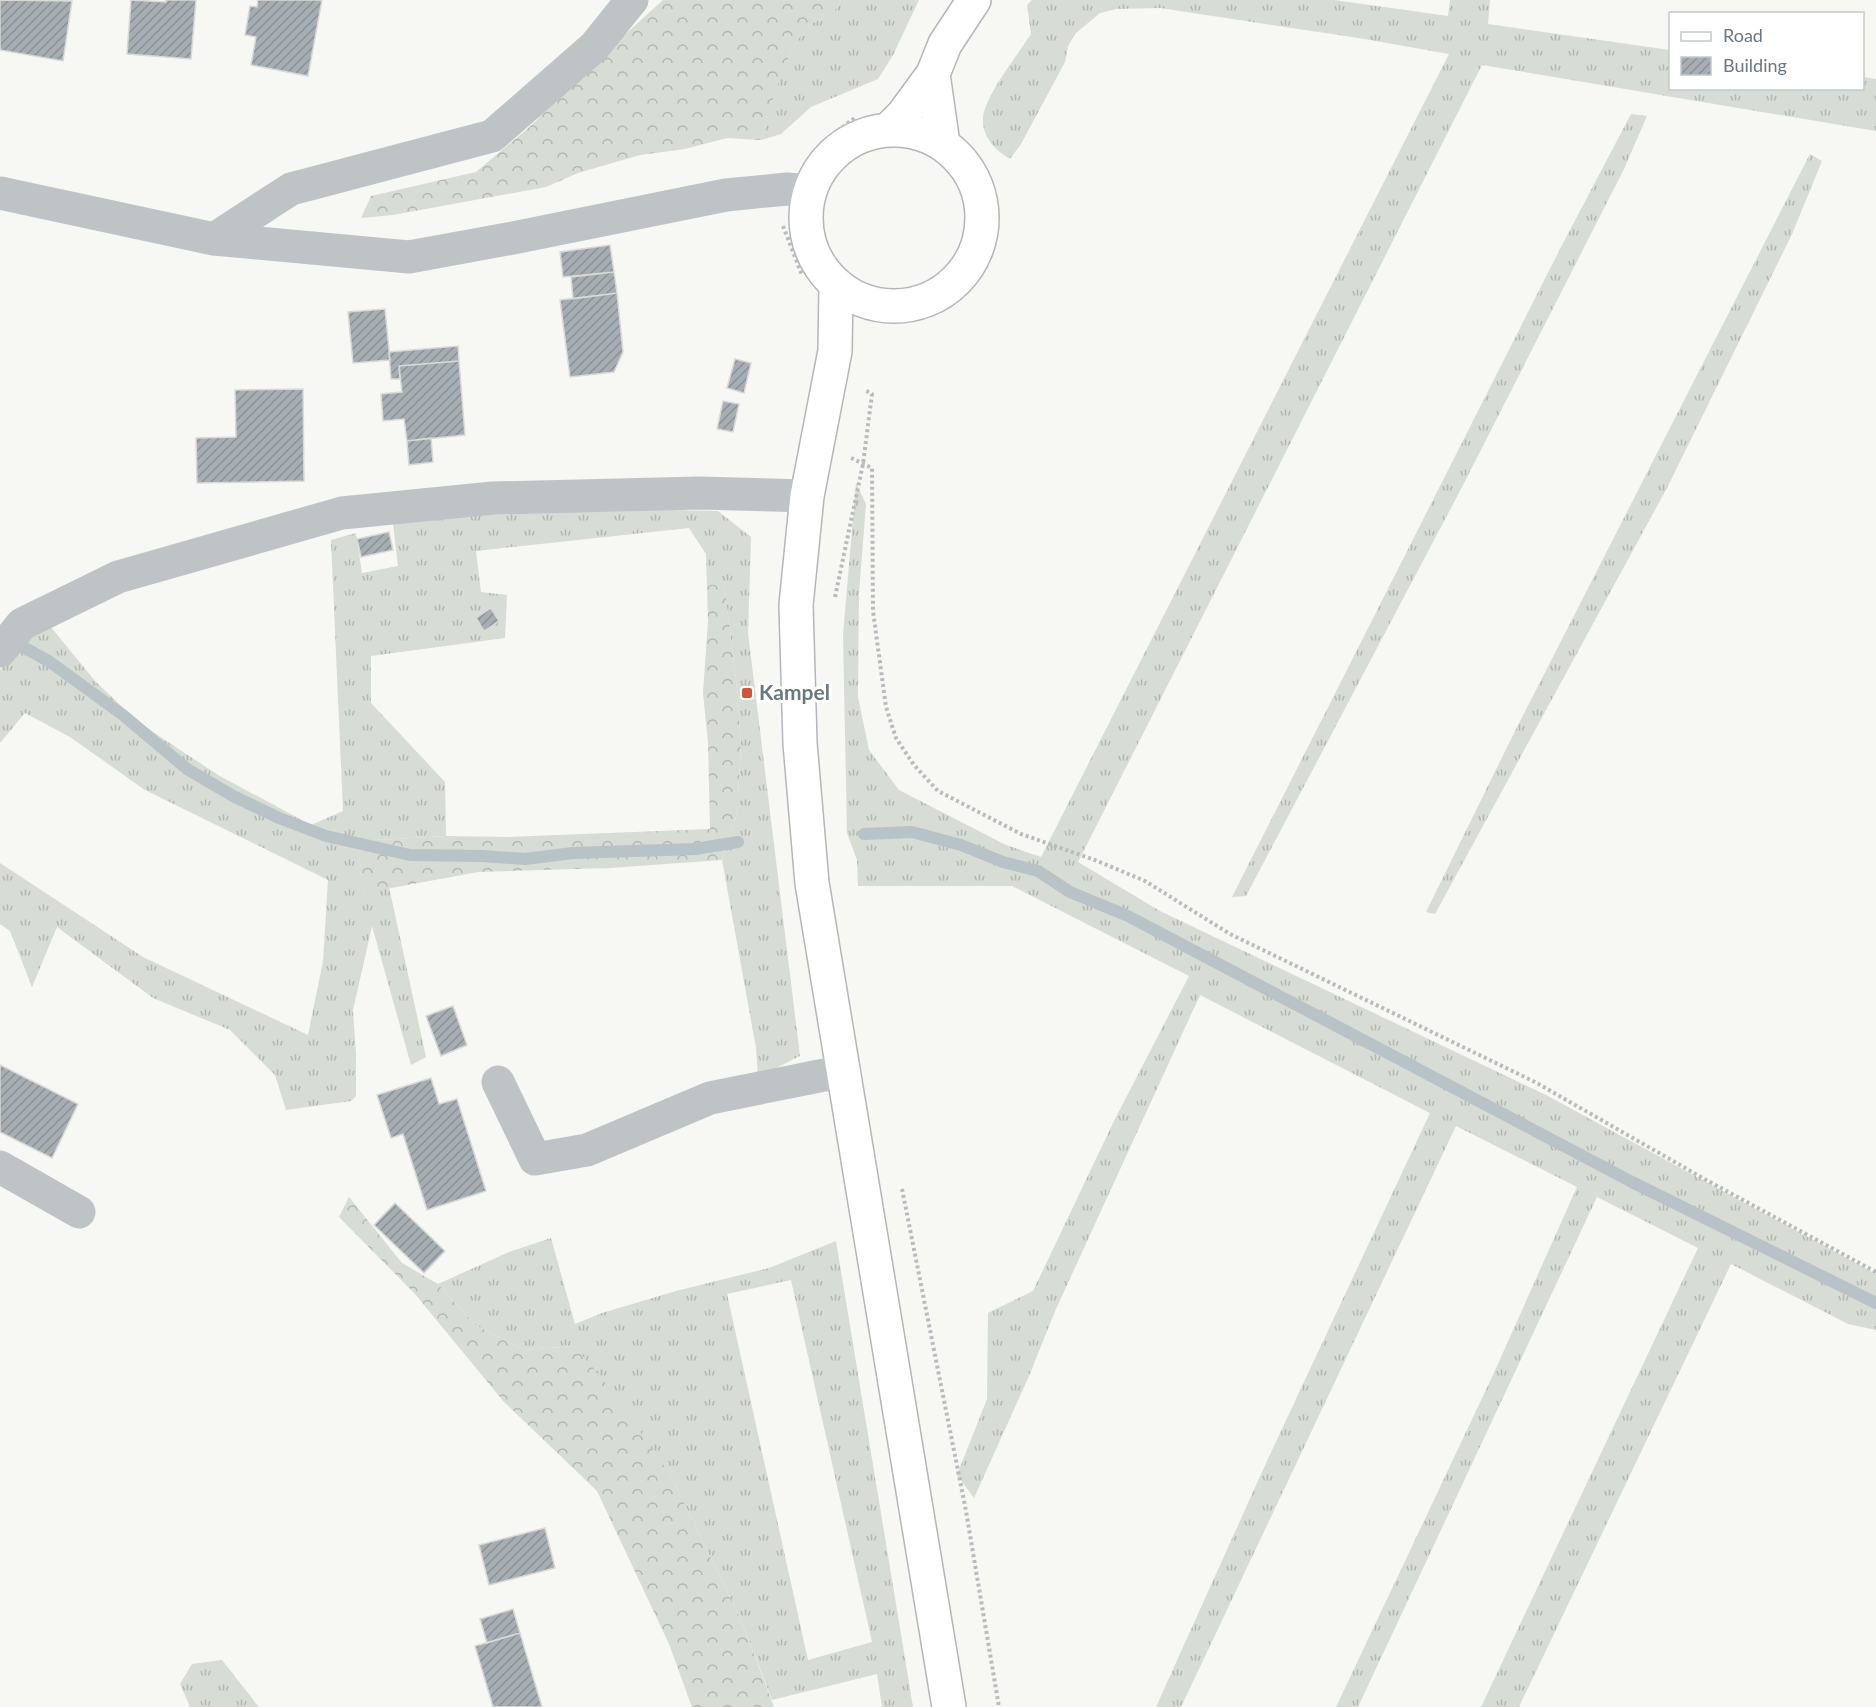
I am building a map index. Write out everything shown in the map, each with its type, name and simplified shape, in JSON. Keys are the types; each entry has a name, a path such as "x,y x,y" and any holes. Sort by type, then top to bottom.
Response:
{"street":[{"path":"214,239 291,189 492,136 594,47 632,0"},
{"path":"0,194 214,239 409,257 726,195 798,190 840,147 863,134 876,122 903,115 933,74 945,44 974,0"},
{"path":"933,74 943,144"},
{"path":"820,285 886,306 915,304 942,293 963,273 978,248 983,218 978,190 964,164 943,144 917,132 876,122"},
{"path":"798,190 806,216 809,242 819,265 820,285 834,362 807,496 796,605 800,743 812,883 949,1707"},
{"path":"834,362 871,317 886,306"},
{"path":"0,651 22,624 118,577 342,513 493,498 699,493 807,496"},
{"path":"498,1082 535,1159 587,1150 710,1098 844,1071"},
{"path":"0,1167 79,1212"}],"path":[{"path":"820,285 783,229 798,190 801,165 823,142 853,118 876,122"},
{"path":"834,362 872,394 863,464 835,601"},
{"path":"818,443 872,468 873,611 886,707 896,738 914,765 938,791 1022,834 1145,881 1230,934 1535,1082 1708,1181 1876,1272"},
{"path":"901,1182 966,1511 999,1707"}],"green space":[{"path":"663,0 841,0 829,14 807,27 795,44 778,84 761,140 727,138 685,149 640,155 578,173 546,187 393,215 361,218 371,196 476,172 533,124 576,79"},
{"path":"841,0 919,0 893,55 878,79 811,107 781,134 761,140 778,84 795,44 807,27 829,14"},
{"path":"1032,0 1334,0 1448,16 1450,0 1490,0 1488,24 1669,50 1669,90 1864,90 1864,77 1876,79 1876,131 1482,65 1078,862 1160,911 1546,1095 1876,1274 1876,1330 1848,1324 1731,1264 1519,1707 1481,1707 1698,1248 1597,1197 1358,1707 1336,1707 1493,1375 1577,1187 1456,1126 1181,1707 1156,1707 1267,1461 1430,1113 1200,995 1056,1309 1029,1376 974,1498 957,1475 987,1399 988,1313 1033,1291 1115,1119 1189,976 1012,886 858,886 857,860 847,833 843,635 856,483 866,504 859,593 858,697 869,750 899,790 1006,845 1041,857 1449,54 1160,8 1116,9 1100,13 1076,33 1068,46 1065,62 1021,144 1010,159 991,143 983,126 983,119 995,88 1031,34 1027,5"},
{"path":"1631,114 1647,116 1624,169 1461,489 1246,896 1232,897 1560,249"},
{"path":"1810,154 1822,161 1792,234 1668,486 1435,914 1426,912 1515,731"},
{"path":"630,509 718,511 751,537 748,633 800,1056 758,1077 756,1048 722,860 737,815 741,744 737,688 724,583 707,586 706,554 689,528 476,551 481,592 507,595 505,638 371,656 371,703 445,782 446,836 357,841 364,892 389,887 426,1057 411,1065 372,926 353,1010 356,1096 351,1101 286,1110 275,1075 230,1030 153,998 57,927 32,987 10,931 0,924 0,863 143,957 308,1035 323,961 328,880 145,790 70,737 25,713 0,743 0,670 46,621 95,681 138,722 218,775 311,825 343,811 331,540 356,533 362,573 398,566 393,524 444,514"},
{"path":"724,582 737,688 741,744 737,815 722,860 610,868 478,872 364,893 357,841 446,836 506,837 710,829 708,742 703,693 708,621 707,586"},
{"path":"349,1197 402,1263 438,1284 475,1325 525,1350 574,1346 602,1378 671,1476 741,1620 774,1707 692,1707 669,1644 597,1491 504,1402 415,1294 339,1217"},
{"path":"551,1238 575,1324 602,1313 676,1291 769,1268 836,1241 913,1707 882,1707 877,1674 772,1700 741,1620 671,1476 574,1346 525,1350 475,1325 438,1284 509,1252","holes":["791,1280 872,1642 808,1660 727,1294"]},
{"path":"222,1660 259,1707 190,1707 180,1684 192,1664"}],"building":[{"path":"0,0 72,1 63,61 0,50"},
{"path":"131,0 166,2 166,0 196,0 191,59 127,54"},
{"path":"258,0 322,0 308,76 251,65 256,37 245,35 250,6 257,7"},
{"path":"610,245 614,272 563,277 560,252"},
{"path":"614,272 617,293 573,299 571,277"},
{"path":"617,293 623,352 614,372 570,377 560,300"},
{"path":"385,309 390,360 353,363 348,312"},
{"path":"458,346 459,361 399,366 400,379 391,379 389,352"},
{"path":"735,359 751,363 744,393 727,388"},
{"path":"459,361 465,435 407,441 404,419 383,421 381,394 402,392 399,366"},
{"path":"303,389 304,481 197,483 196,438 236,437 235,390"},
{"path":"723,401 739,404 733,432 717,429"},
{"path":"431,438 433,462 409,465 407,441"},
{"path":"389,532 393,550 361,557 357,539"},
{"path":"491,608 499,621 484,631 476,618"},
{"path":"453,1006 467,1045 441,1056 426,1016"},
{"path":"0,1065 78,1104 52,1158 0,1132"},
{"path":"431,1078 439,1104 457,1099 486,1191 427,1210 403,1134 391,1138 377,1095"},
{"path":"395,1203 445,1251 424,1273 374,1225"},
{"path":"545,1528 555,1568 489,1585 479,1545"},
{"path":"513,1609 520,1633 487,1643 480,1619"},
{"path":"520,1633 542,1707 493,1707 475,1646"}],"waterway":[{"path":"11,640 50,662 123,715 187,769 233,796 279,818 326,836 410,855 525,859 573,853 695,849 738,842"},
{"path":"864,834 912,832 961,845 1003,862 1038,871 1070,892 1128,916 1632,1182 1876,1303"}],"place":[{"name":"Kampel","path":"747,693"}]}
